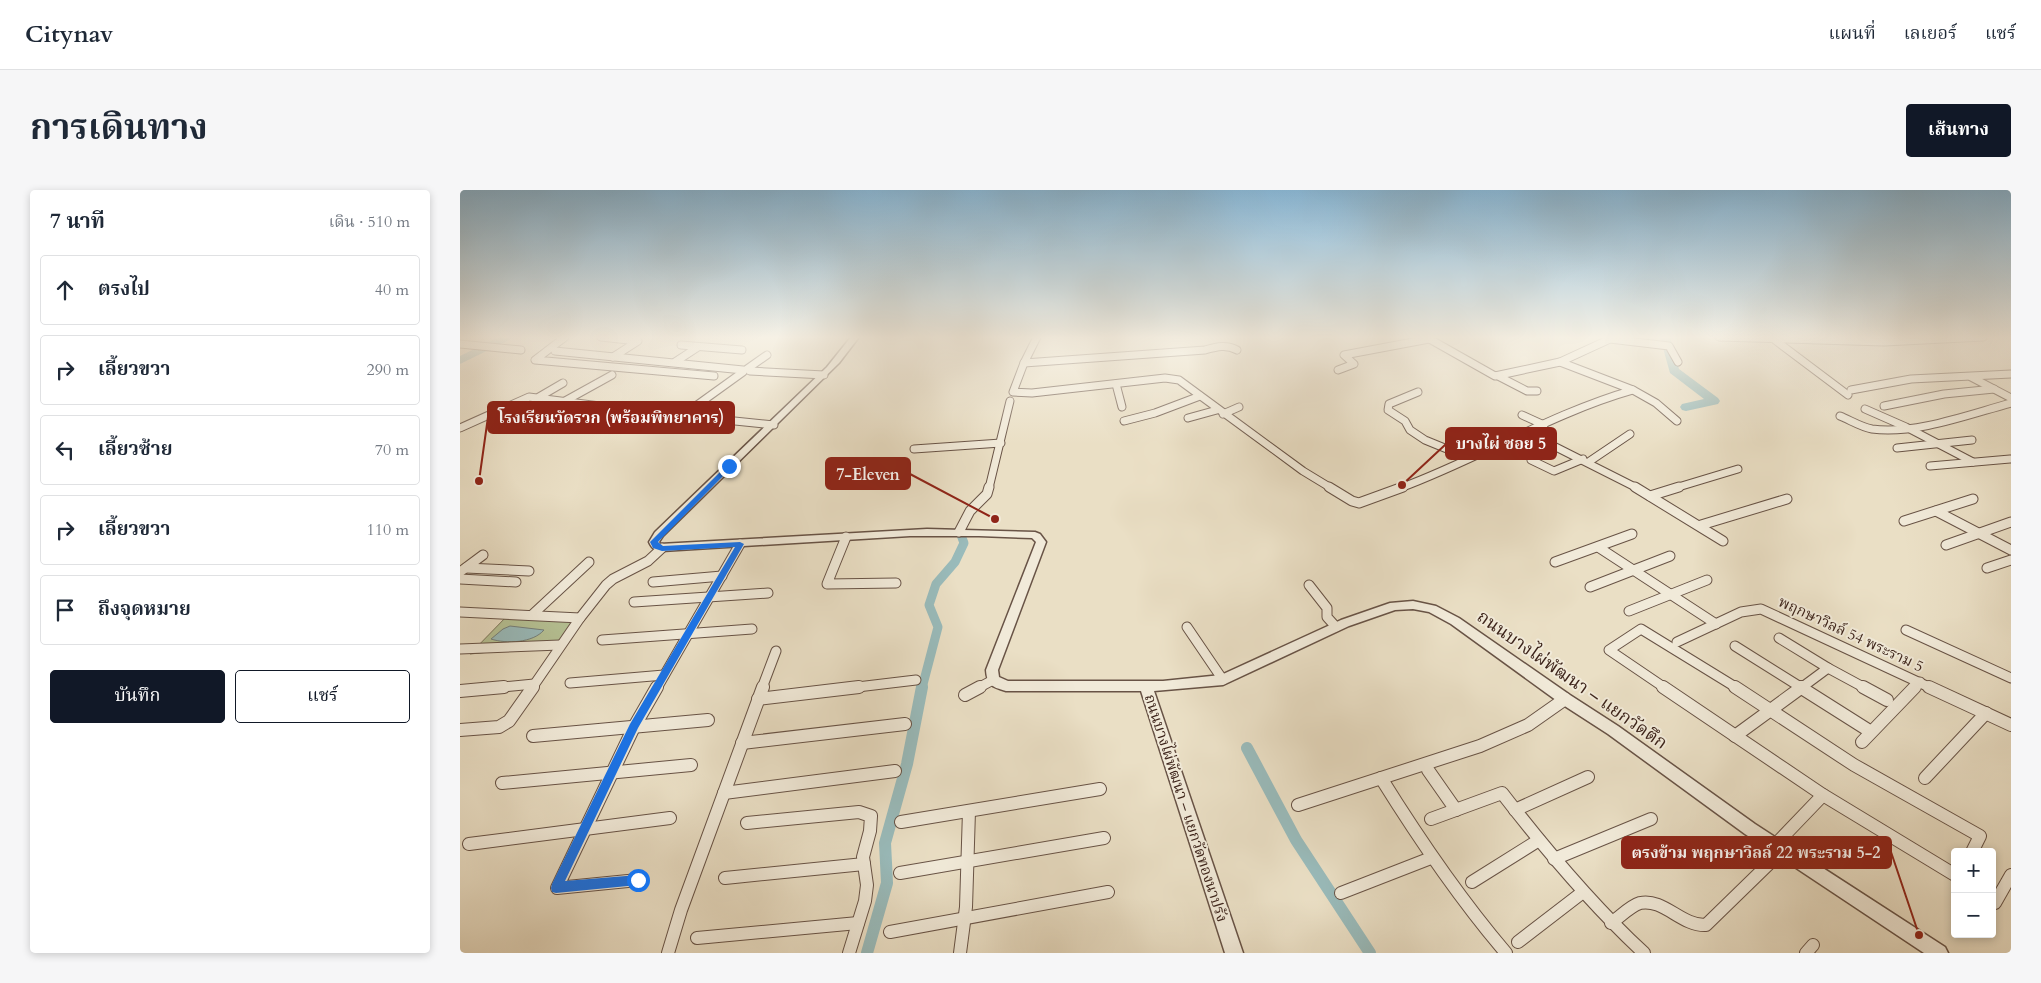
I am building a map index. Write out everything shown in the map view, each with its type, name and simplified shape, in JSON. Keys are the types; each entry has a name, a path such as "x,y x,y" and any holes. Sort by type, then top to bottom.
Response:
{"street":[{"path":"687,373 716,375 704,383"},
{"path":"686,413 742,373"},
{"path":"787,373 824,375"},
{"path":"826,373 774,425 713,480 654,542 656,546 662,548 959,532 1030,534 1036,536 1041,542 992,670 993,680 965,695"},
{"path":"1020,373 1013,392 1022,394 1174,378 1303,471 1352,501 1359,503 1367,502 1544,425 1561,414 1604,397 1632,390"},
{"path":"1492,373 1527,391 1536,391"},
{"path":"1498,376 1513,373"},
{"path":"1587,373 1632,390 1656,403 1677,421"},
{"path":"1818,373 1849,392 1890,380 2011,374"},
{"path":"564,401 612,375"},
{"path":"1968,376 2011,398"},
{"path":"540,397 563,383"},
{"path":"1116,384 1122,407"},
{"path":"1884,406 1944,394 1994,389"},
{"path":"1418,392 1389,404 1388,410 1406,421 1410,430 1425,440 1469,458"},
{"path":"1124,421 1155,413 1200,396"},
{"path":"460,428 529,397 667,415 774,425"},
{"path":"959,532 970,511 987,494 1010,401"},
{"path":"1840,416 1871,429 1906,427 2011,403"},
{"path":"1188,418 1239,407"},
{"path":"1865,409 1906,427 1973,462"},
{"path":"1522,415 1544,425"},
{"path":"1526,432 1587,460 1701,525 1723,541"},
{"path":"1531,460 1554,471 1587,460 1630,434"},
{"path":"1897,448 1972,440"},
{"path":"914,449 1001,443"},
{"path":"1930,466 2010,459"},
{"path":"1650,496 1738,469"},
{"path":"1701,525 1788,499"},
{"path":"1904,522 1973,499"},
{"path":"1936,512 2011,550"},
{"path":"1946,545 2011,522"},
{"path":"1555,562 1632,534"},
{"path":"846,537 827,584 896,583"},
{"path":"638,880 556,888 634,727 740,544"},
{"path":"1598,547 1716,624"},
{"path":"460,730 499,726 509,721 560,645 606,585 648,561 662,548"},
{"path":"463,570 483,555"},
{"path":"1590,587 1670,556"},
{"path":"1987,568 2011,560"},
{"path":"532,615 589,562"},
{"path":"463,570 529,571"},
{"path":"653,582 722,576"},
{"path":"460,579 516,582"},
{"path":"1628,611 1707,580"},
{"path":"1309,585 1326,608 1328,616 1336,627"},
{"path":"634,602 768,593"},
{"name":"ถนนบางไผ่พัฒนา – แยกวัดตึก","path":"1146,686 1200,684 1223,680 1336,627 1394,606 1413,605 1432,609 1455,621 1779,848 1930,951"},
{"name":"พฤกษาวิลล์ 54 พระราม 5","path":"1677,642 1741,612 1761,609 2011,725"},
{"path":"460,612 580,618"},
{"path":"1187,627 1223,680"},
{"path":"602,640 752,629"},
{"path":"1951,873 1823,795 1609,650 1641,629 1772,710 1854,764 1980,836 1974,848"},
{"path":"1906,630 2011,678"},
{"path":"1779,638 1828,668 1887,700"},
{"path":"460,649 560,645"},
{"path":"1735,646 1868,730"},
{"path":"668,953 681,910 776,651"},
{"path":"1735,736 1828,668"},
{"path":"570,683 664,675"},
{"path":"758,699 916,680"},
{"name":"ถนนบางไผ่พัฒนา – แยกวัดทองนาปรัง","path":"993,680 1006,686 1146,686 1234,953"},
{"path":"1862,742 1920,682"},
{"path":"460,691 534,684"},
{"path":"1298,805 1480,746 1528,725 1565,699"},
{"path":"1925,778 1986,713"},
{"path":"533,736 708,720"},
{"path":"742,743 905,724"},
{"path":"502,784 691,765"},
{"path":"1428,770 1456,810"},
{"path":"724,793 895,771"},
{"path":"1381,778 1431,858 1481,925 1506,953"},
{"path":"1515,810 1588,778"},
{"path":"901,822 1100,789"},
{"path":"1431,819 1502,793 1554,859 1583,892 1611,923 1644,953"},
{"path":"1611,923 1640,903 1662,905 1686,922 1696,926 1706,924 1779,848 1823,795"},
{"path":"960,953 968,860 969,811"},
{"path":"747,823 859,812 871,816 870,831 863,857 867,885 865,901 848,953"},
{"path":"469,844 670,818"},
{"path":"1554,859 1651,819"},
{"path":"900,873 1104,838"},
{"path":"1472,882 1539,840"},
{"path":"1341,894 1431,858"},
{"path":"725,878 864,864"},
{"path":"1996,901 2011,876"},
{"path":"890,932 1108,892"},
{"path":"1518,942 1583,892"},
{"path":"698,938 858,923"}],"green space":[{"path":"509,614 580,618 560,645 470,654"}],"water":[{"path":"510,626 544,630 533,638 526,640 504,642 491,639"}],"waterway":[{"path":"1676,373 1714,401 1686,407"},
{"path":"922,688 938,627 929,605 936,584 955,562 964,543 961,535"},
{"path":"867,953 887,883 885,843 907,764 922,687"},
{"path":"1247,748 1296,840 1370,953"}],"place":[{"name":"โรงเรียนวัดรวก (พร้อมพิทยาคาร)","path":"479,481"},
{"name":"บางไผ่ ซอย 5","path":"1402,485"},
{"name":"7-Eleven","path":"995,519"},
{"name":"ตรงข้าม พฤกษาวิลล์ 22 พระราม 5-2","path":"1919,935"}],"route":[{"path":"638,880 556,888 634,727 740,544 662,548 656,546 654,542 713,480 729,466"}]}
